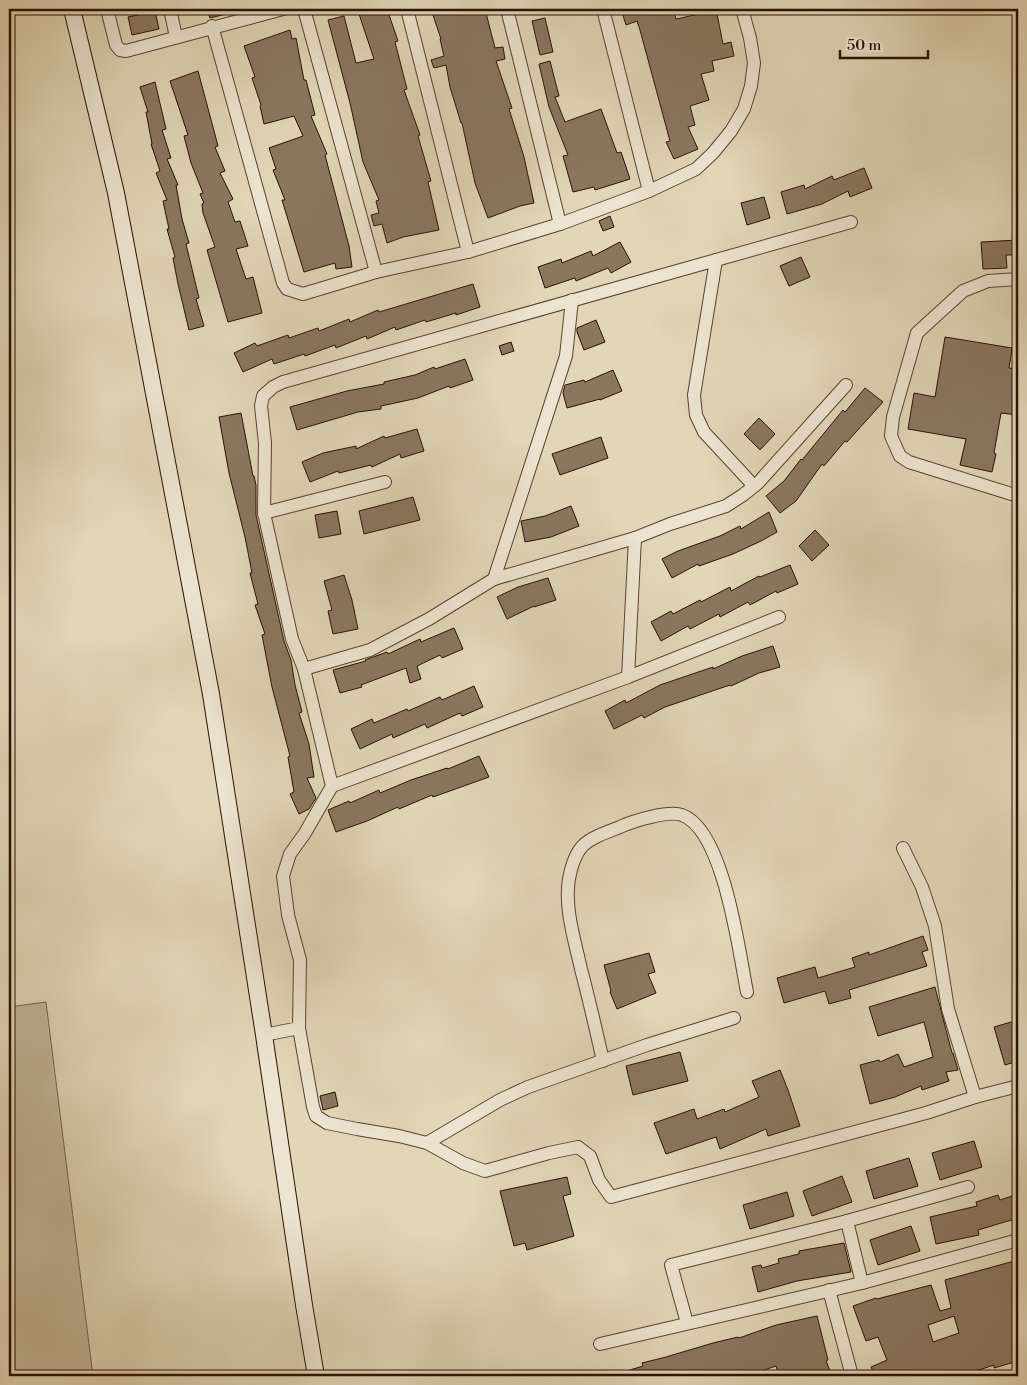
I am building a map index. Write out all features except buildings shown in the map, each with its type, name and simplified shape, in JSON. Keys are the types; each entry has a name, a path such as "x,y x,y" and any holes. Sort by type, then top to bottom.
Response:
{"main road":[{"path":"72,9 116,193 211,694 316,1376"}],"street":[{"path":"107,9 116,45 120,50 283,9"},
{"path":"170,9 176,37"},
{"path":"304,9 376,272"},
{"path":"407,9 468,252"},
{"path":"507,9 560,224"},
{"path":"603,9 649,191"},
{"path":"212,26 283,283 287,289 303,294 376,272 468,252 560,224 649,191 696,170 714,153 731,131 744,109 751,86 754,63 750,38 742,9"},
{"path":"332,786 304,669 292,639 264,512 265,443 261,406 263,396 273,387 283,382 851,222"},
{"path":"716,260 694,395 696,415 704,432 754,486"},
{"path":"1018,279 988,281 963,290 917,332 893,417 891,436 900,456 908,462 1018,496"},
{"path":"494,579 566,356 572,300"},
{"path":"304,669 370,650 429,619 494,579 635,538 670,524 726,506 754,486 846,385"},
{"path":"264,512 385,482"},
{"path":"628,677 635,538"},
{"path":"779,617 628,677 332,786 305,833 290,854 284,876 288,915 300,960 299,1028 316,1116 327,1123 427,1143 463,1163 485,1172 549,1152 578,1147 590,1156 599,1180 611,1197 926,1113 974,1097 1018,1086"},
{"path":"603,1061 573,934 569,907 569,881 576,853 589,839 623,825 666,814 682,815 696,824 720,868 728,895 747,992"},
{"path":"903,848 922,887 935,926 948,1009 974,1097"},
{"path":"427,1143 500,1100 528,1087 734,1018"},
{"path":"264,1035 299,1028"},
{"path":"687,1323 672,1265 847,1221 968,1187"},
{"path":"847,1221 862,1283"},
{"path":"600,1344 862,1283 1018,1240"},
{"path":"829,1290 852,1376"}],"shaded area":[{"path":"46,1002 93,1376 9,1376 9,1007"}]}
